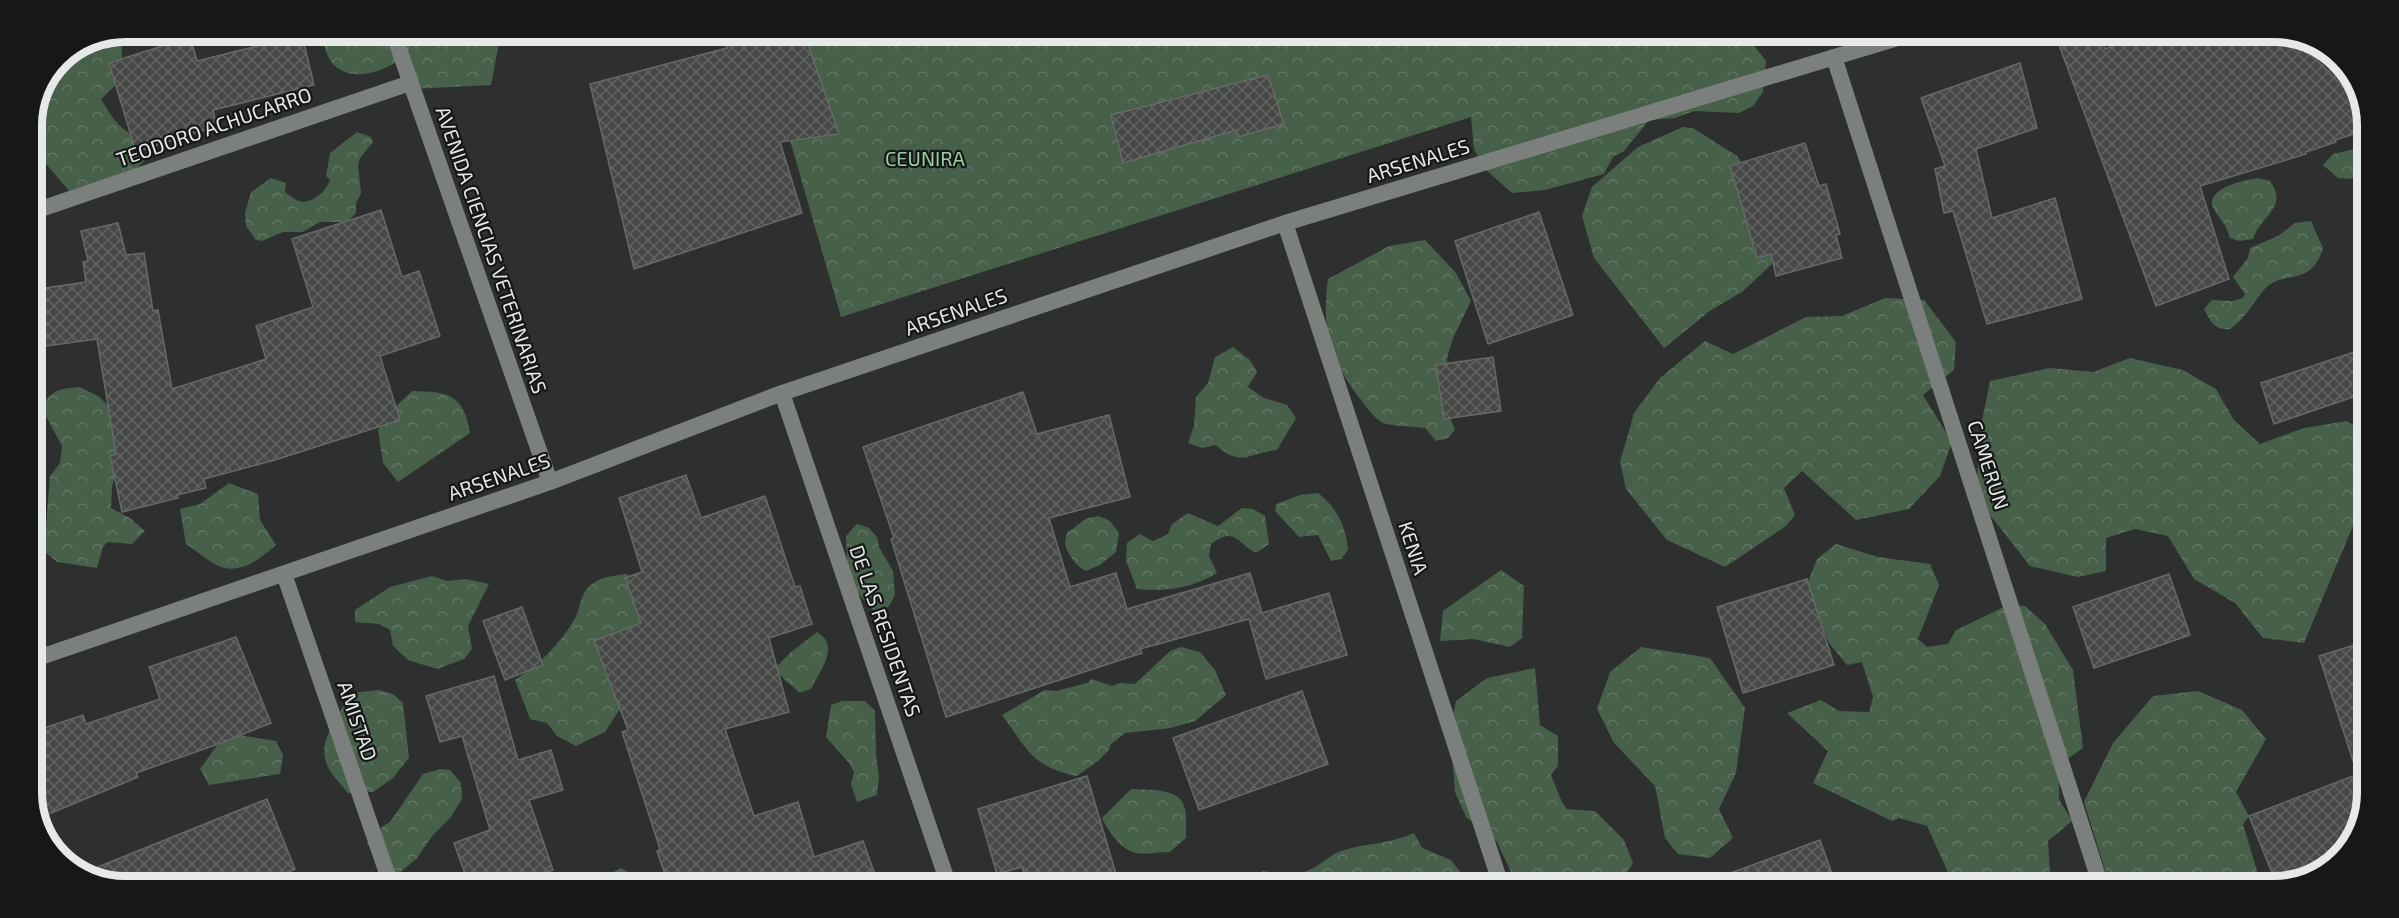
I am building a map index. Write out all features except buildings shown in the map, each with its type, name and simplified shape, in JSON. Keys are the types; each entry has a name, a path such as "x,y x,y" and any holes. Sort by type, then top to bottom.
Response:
{"street":[{"name":"AVENIDA CIENCIAS VETERINARIAS","path":"396,42 549,482"},
{"name":"ARSENALES","path":"42,657 549,482 782,393 1285,223 1884,42"},
{"name":"CAMERUN","path":"1834,57 2099,876"},
{"name":"TEODORO ACHUCARRO","path":"42,209 410,82"},
{"name":"KENIA","path":"1285,223 1498,876"},
{"name":"DE LAS RESIDENTAS","path":"782,393 946,876"},
{"name":"AMISTAD","path":"284,574 388,876"}],"green space":[{"path":"121,42 123,78 101,99 117,123 138,141 144,161 134,171 69,191 47,165 42,164 42,125 48,93 56,79 66,66 93,48"},
{"path":"323,42 499,42 491,85 412,89 409,54 381,70 360,74 340,70 328,56"},
{"name":"CEUNIRA","path":"762,42 1751,42 1766,61 1763,92 1753,106 1739,113 1694,111 1675,118 1649,120 1624,151 1613,157 1604,174 1545,190 1512,193 1485,169 1474,149 1471,117 841,317"},
{"path":"1683,127 1693,128 1737,156 1754,182 1781,248 1771,265 1742,292 1711,310 1664,348 1594,258 1582,216 1592,187 1638,147"},
{"path":"357,132 371,137 373,142 360,158 358,165 361,193 356,203 356,213 347,222 320,222 303,232 283,232 262,241 256,240 246,226 245,213 251,192 271,178 286,183 285,192 298,201 313,199 322,193 330,180 326,176 330,153"},
{"path":"2357,148 2357,175 2351,179 2338,178 2323,165 2333,154"},
{"path":"2258,178 2270,181 2275,190 2275,205 2253,239 2239,241 2230,238 2225,225 2212,205 2213,199 2222,189"},
{"path":"2311,221 2323,248 2318,261 2311,269 2304,274 2271,284 2240,321 2230,329 2217,327 2204,309 2212,300 2232,301 2243,298 2245,294 2233,277 2248,258 2250,248 2278,236 2295,223"},
{"path":"1425,240 1456,273 1471,301 1453,338 1447,358 1446,407 1455,430 1448,438 1436,441 1425,428 1383,423 1371,413 1350,385 1335,357 1330,343 1326,313 1328,279 1389,246"},
{"path":"1885,298 1924,300 1956,342 1954,370 1923,395 1952,442 1940,476 1909,509 1856,520 1802,471 1784,488 1795,515 1786,526 1725,567 1667,540 1626,489 1620,462 1634,413 1660,378 1705,341 1733,354 1806,317 1842,316"},
{"path":"1233,347 1250,360 1257,372 1248,387 1264,398 1287,405 1296,418 1277,450 1239,457 1232,456 1216,445 1202,448 1188,443 1194,426 1196,397 1208,383 1215,357"},
{"path":"2130,358 2183,370 2216,389 2234,420 2260,444 2304,428 2347,421 2357,428 2357,516 2304,643 2263,638 2235,603 2194,579 2168,536 2135,529 2106,538 2106,571 2078,577 2030,566 1990,515 1977,477 1982,421 1990,381 2050,368 2093,372"},
{"path":"80,387 98,396 114,411 117,465 111,508 130,518 145,531 132,544 107,542 103,547 97,568 57,562 44,551 50,476 60,463 62,446 42,406 57,391"},
{"path":"412,391 435,392 452,397 463,410 470,433 398,482 383,463 378,430 389,413"},
{"path":"229,483 258,494 260,520 276,545 251,564 229,569 208,560 186,544 180,509 200,504"},
{"path":"1318,493 1330,504 1343,526 1348,550 1341,559 1331,561 1318,535 1299,537 1275,511 1276,504 1300,495"},
{"path":"1242,508 1253,509 1265,516 1269,544 1256,553 1235,538 1226,536 1211,544 1209,556 1217,573 1178,588 1137,589 1126,561 1127,543 1140,534 1153,541 1168,534 1172,524 1188,513 1218,526"},
{"path":"1099,516 1110,521 1119,533 1116,552 1100,565 1086,571 1073,560 1066,547 1067,533 1087,518"},
{"path":"857,524 869,528 877,537 879,547 893,571 895,595 889,606 881,612 874,611 852,587 847,564 846,536"},
{"path":"1836,544 1878,557 1930,564 1939,585 1918,639 1927,647 1948,644 1956,630 2008,605 2025,606 2045,624 2073,670 2083,748 2066,760 2059,775 2059,799 2072,821 2048,841 2050,873 2028,876 1950,876 1927,826 1899,818 1892,821 1813,783 1828,751 1787,713 1821,700 1839,711 1869,712 1873,697 1862,662 1847,665 1829,643 1806,587 1817,559"},
{"path":"1501,570 1524,586 1522,638 1510,647 1473,639 1440,641 1443,611"},
{"path":"626,574 641,582 648,600 629,695 605,732 576,746 557,736 547,723 530,719 515,680 541,661 556,646 576,616 581,600 591,585 605,578"},
{"path":"432,576 447,581 466,579 489,584 468,626 472,649 464,659 437,669 408,660 393,646 390,630 379,624 355,622 355,610 390,587"},
{"path":"817,632 827,644 826,659 811,689 799,693 783,678 776,667"},
{"path":"1181,647 1200,652 1215,670 1226,695 1195,721 1171,728 1125,733 1110,745 1109,750 1099,760 1077,776 1050,768 1040,762 1025,747 1002,715 1045,690 1056,691 1087,683 1092,679 1112,686 1120,683 1135,684 1170,651"},
{"path":"1641,647 1710,658 1745,708 1736,773 1719,809 1733,838 1710,858 1678,854 1665,838 1655,786 1614,743 1597,709 1610,672"},
{"path":"1535,668 1540,725 1558,736 1558,766 1551,775 1562,802 1567,809 1595,811 1624,840 1633,863 1624,876 1513,876 1497,842 1466,817 1455,792 1450,729 1456,701 1487,678"},
{"path":"379,690 393,694 403,703 409,758 393,778 373,792 348,793 332,774 326,762 325,744 332,726 352,693"},
{"path":"2198,691 2242,710 2266,739 2236,792 2249,816 2243,824 2257,871 2256,876 2107,876 2084,802 2113,743 2153,696"},
{"path":"842,701 865,701 875,711 879,777 877,795 857,802 851,784 854,772 826,737 831,705"},
{"path":"238,735 276,741 283,755 280,774 209,785 200,769 221,740"},
{"path":"440,769 450,770 461,783 462,799 451,817 433,835 417,858 396,876 367,844 383,826 390,822 423,774"},
{"path":"1131,789 1171,793 1182,802 1186,816 1186,838 1170,852 1144,854 1130,851 1120,844 1108,829 1102,818"},
{"path":"1414,833 1422,848 1451,860 1463,876 1259,876 1263,871 1282,874 1301,873 1341,851"},
{"path":"621,868 632,876 606,876"}]}
